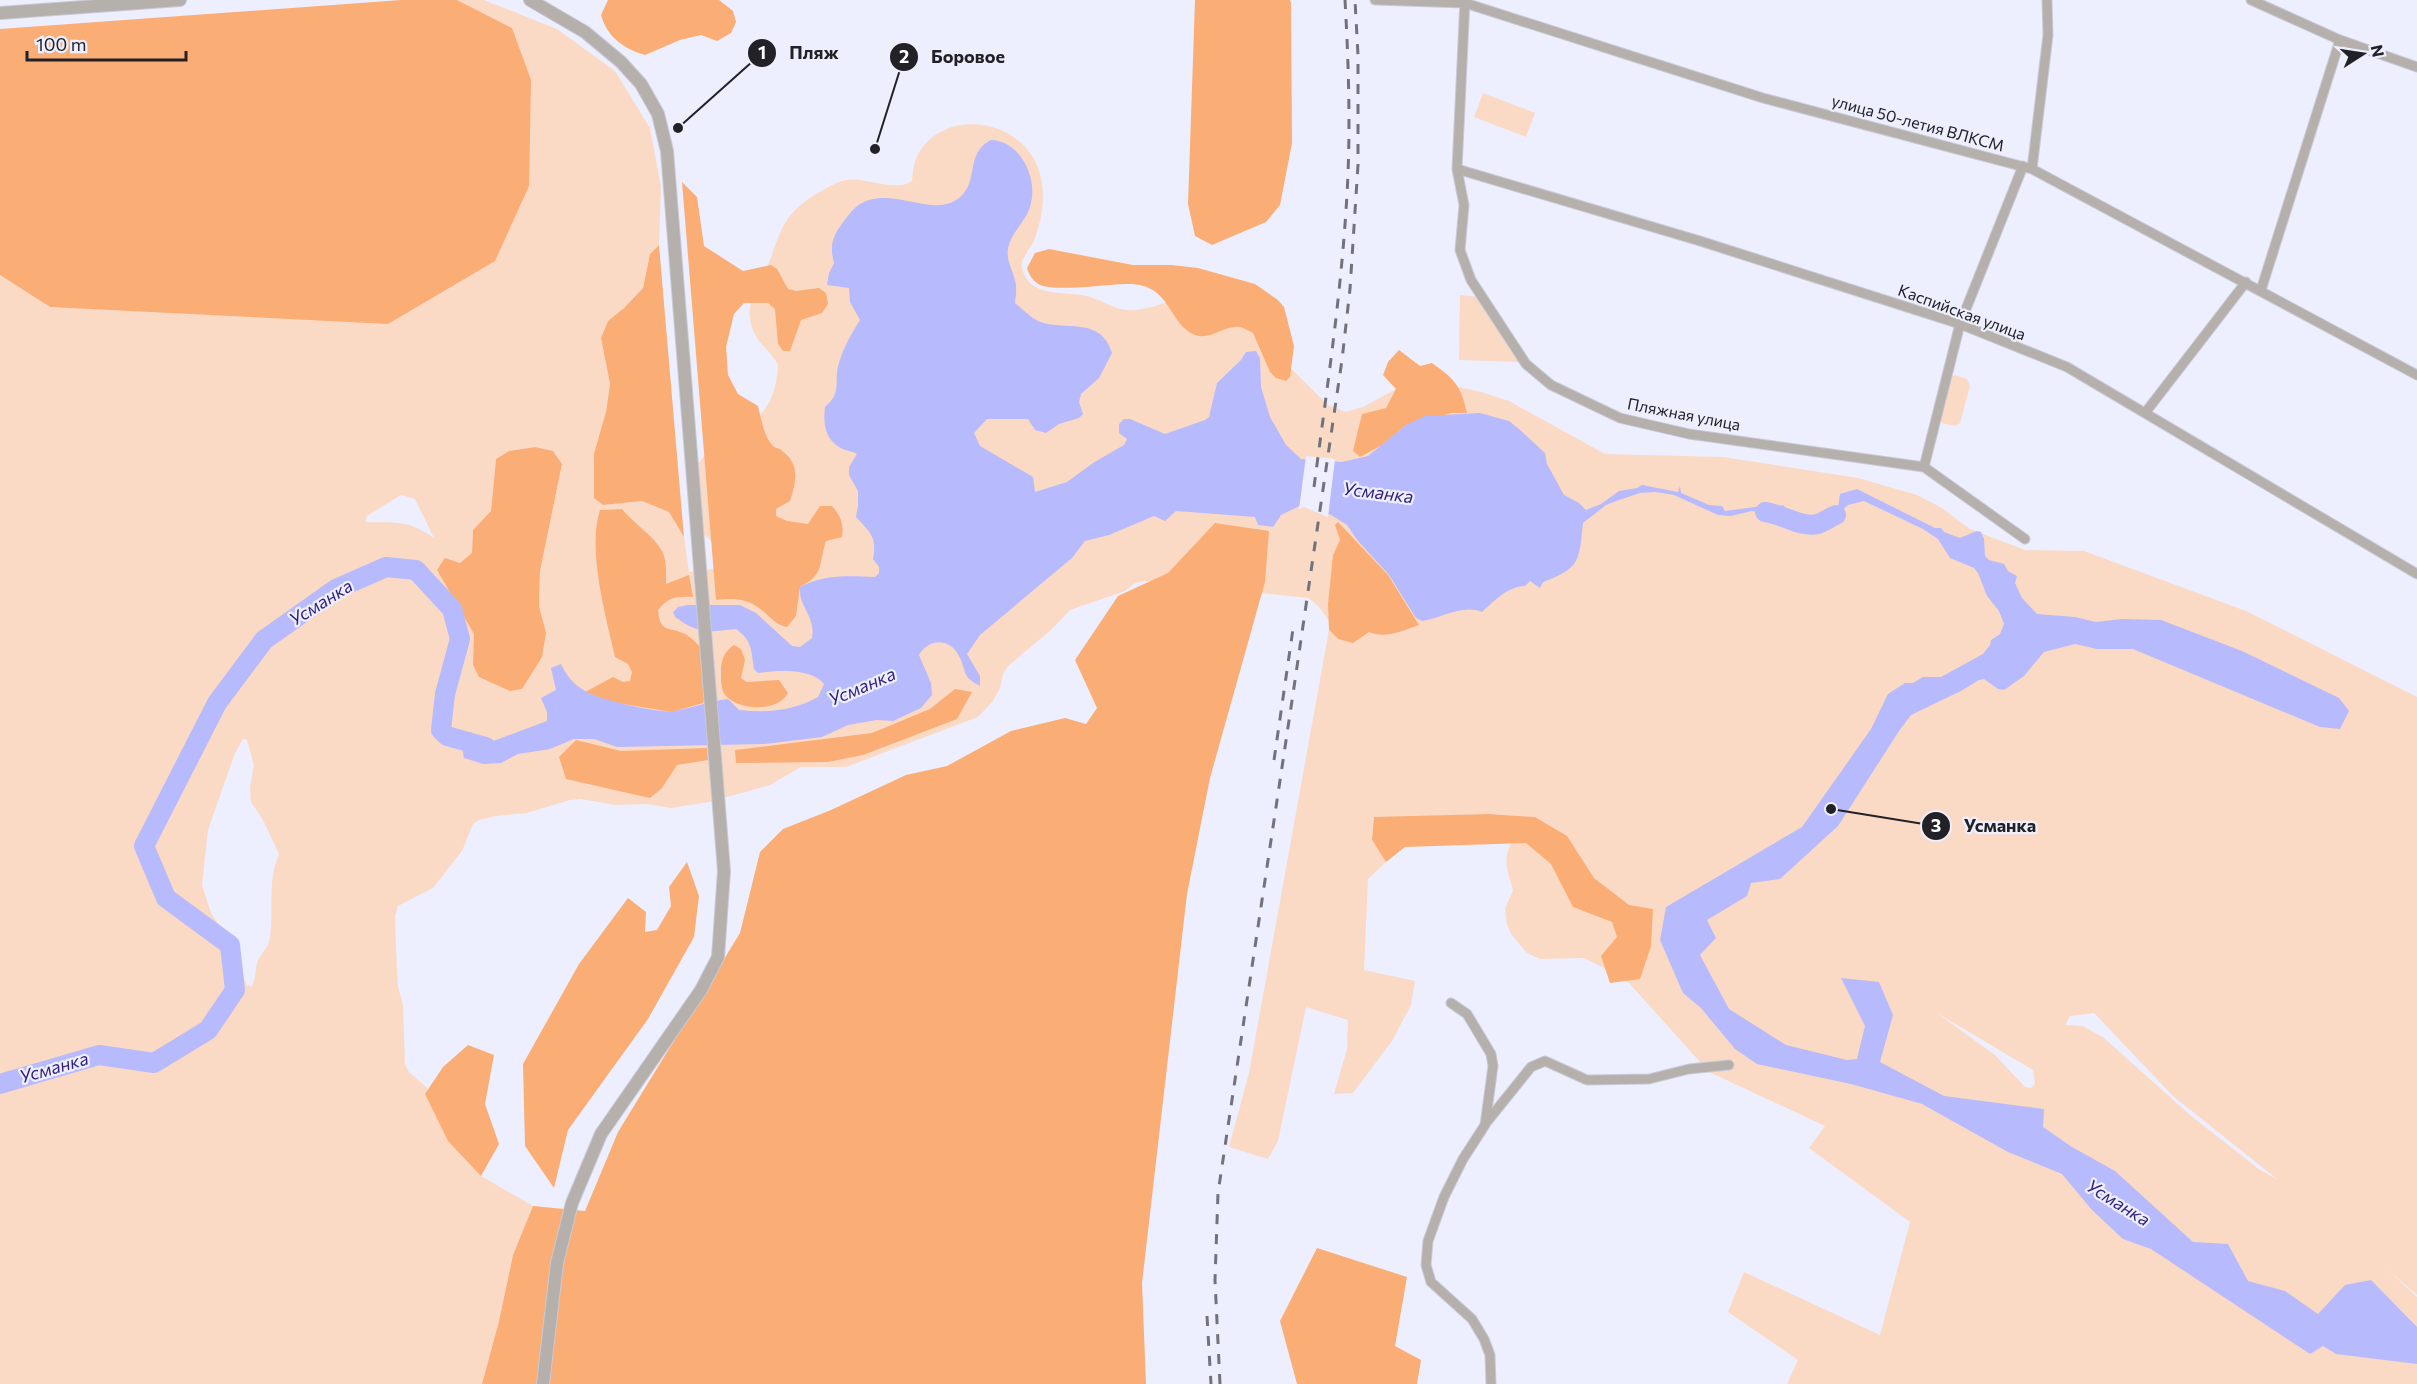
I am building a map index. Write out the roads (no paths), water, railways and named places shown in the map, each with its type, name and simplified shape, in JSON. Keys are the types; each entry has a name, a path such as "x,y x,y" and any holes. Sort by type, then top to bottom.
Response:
{"street":[{"path":"0,13 180,0"},
{"path":"530,0 585,32 621,62 641,84 658,114 667,151 724,871 718,957 701,990 601,1134 572,1203 557,1263 543,1384"},
{"name":"улица 50-летия ВЛКСМ","path":"1375,0 1465,2 1763,98 2028,167 2417,375"},
{"path":"1924,467 1960,324 2028,167 2048,35 2047,0"},
{"path":"2251,0 2340,40 2417,67"},
{"name":"Пляжная улица","path":"1465,2 1457,170 1464,205 1460,250 1471,280 1526,364 1551,385 1620,418 1678,431 1924,467 2025,539"},
{"path":"2260,290 2340,40"},
{"name":"Каспийская улица","path":"1457,170 1700,242 1960,324 2067,367 2417,574"},
{"path":"2145,413 2246,282"},
{"path":"1451,1003 1467,1014 1491,1054 1493,1066 1485,1125"},
{"path":"1491,1384 1490,1355 1484,1339 1472,1320 1431,1282 1426,1265 1428,1241 1444,1197 1463,1159 1485,1125 1531,1067 1545,1061 1587,1080 1649,1079 1689,1069 1729,1065"}],"water":[{"path":"991,140 1002,142 1019,154 1030,174 1032,185 1030,207 1008,248 1016,285 1015,303 1038,321 1090,329 1107,341 1112,353 1099,378 1081,394 1079,402 1083,414 1079,418 1059,424 1046,433 1035,430 1028,419 987,419 974,433 980,446 1033,477 1035,492 1067,482 1124,445 1127,439 1119,433 1119,424 1124,419 1130,419 1165,434 1205,420 1209,417 1217,383 1241,360 1246,352 1256,351 1260,358 1261,387 1270,417 1286,445 1301,459 1342,462 1368,456 1406,425 1425,416 1480,413 1509,421 1519,429 1545,453 1547,464 1564,495 1579,503 1586,510 1601,504 1619,491 1642,485 1678,492 1680,486 1681,493 1709,505 1722,506 1725,511 1771,507 1773,504 1778,507 1783,505 1792,516 1810,519 1838,508 1840,494 1857,489 1960,538 1977,531 1981,532 1984,539 1985,556 1989,560 2004,564 2008,571 2017,576 2015,583 2022,598 2037,614 2075,617 2096,622 2122,619 2161,620 2242,651 2339,698 2349,711 2340,729 2320,727 2133,649 2097,649 2075,644 2044,652 2024,676 2004,690 1998,689 1984,679 1979,680 1911,715 1838,826 1780,879 1751,883 1747,896 1707,920 1716,938 1700,955 1729,1009 1786,1045 1847,1060 1857,1059 1865,1026 1841,978 1879,982 1893,1015 1880,1062 1944,1096 2044,1109 2043,1127 2072,1147 2115,1171 2193,1242 2228,1244 2248,1281 2285,1291 2318,1314 2345,1285 2371,1280 2417,1327 2417,1364 2336,1354 2323,1346 2310,1354 2151,1249 2123,1239 2092,1210 2062,1174 2008,1152 1922,1104 1851,1084 1757,1064 1735,1049 1701,1008 1683,993 1660,940 1666,907 1802,827 1871,729 1888,694 1905,683 1913,683 1923,677 1941,677 1983,654 1991,640 2000,634 2004,624 1974,568 1950,558 1938,539 1923,529 1864,501 1848,505 1835,517 1820,525 1752,511 1731,516 1718,515 1674,495 1656,492 1640,493 1606,505 1583,523 1576,561 1565,572 1543,582 1540,588 1530,581 1525,586 1513,589 1496,599 1482,612 1460,611 1422,621 1416,618 1389,575 1358,541 1347,525 1331,515 1304,504 1281,515 1273,527 1258,525 1255,517 1176,511 1165,521 1154,516 1109,535 1085,541 1072,558 980,635 967,654 980,676 980,686 968,678 959,656 950,646 939,642 928,645 919,655 931,683 932,695 921,708 893,721 877,720 848,725 822,737 765,744 617,747 594,739 574,739 550,749 518,754 501,763 483,764 464,758 460,737 488,743 547,721 547,712 541,698 556,690 551,668 561,664 568,676 581,689 602,698 656,710 674,711 728,699 739,710 770,711 789,708 818,697 824,684 811,675 793,671 758,673 754,669 746,638 736,629 704,631 684,623 675,617 673,612 678,607 688,605 740,605 756,613 792,646 800,647 812,638 813,630 800,594 800,587 828,578 875,577 879,573 879,567 873,559 872,536 856,517 858,491 849,475 849,467 857,454 837,446 832,441 826,431 824,420 825,407 831,402 836,391 837,370 841,357 860,320 850,302 849,288 827,285 834,263 833,240 852,211 868,200 882,198 936,205 948,204 959,198 969,184 978,153"}],"waterway":[{"name":"Усманка","path":"1765,512 1812,525 1836,515"},
{"name":"Усманка","path":"0,1084 99,1055 154,1063 208,1030 235,990 230,945 166,898 144,846 217,703 264,640 336,589 386,567 416,570 452,609 460,639 445,694 441,730 447,736 486,747"}],"railway":[{"path":"1314,487 1336,314 1346,210 1349,105 1345,0"},
{"path":"1220,1384 1215,1280 1218,1193 1342,360 1350,289 1358,165 1358,55 1355,0"},
{"path":"1274,760 1293,629"},
{"path":"1207,1316 1211,1384"}],"place":[{"name":"Пляж","path":"678,128"},
{"name":"Боровое","path":"875,149"},
{"name":"Усманка","path":"1831,809"}]}
